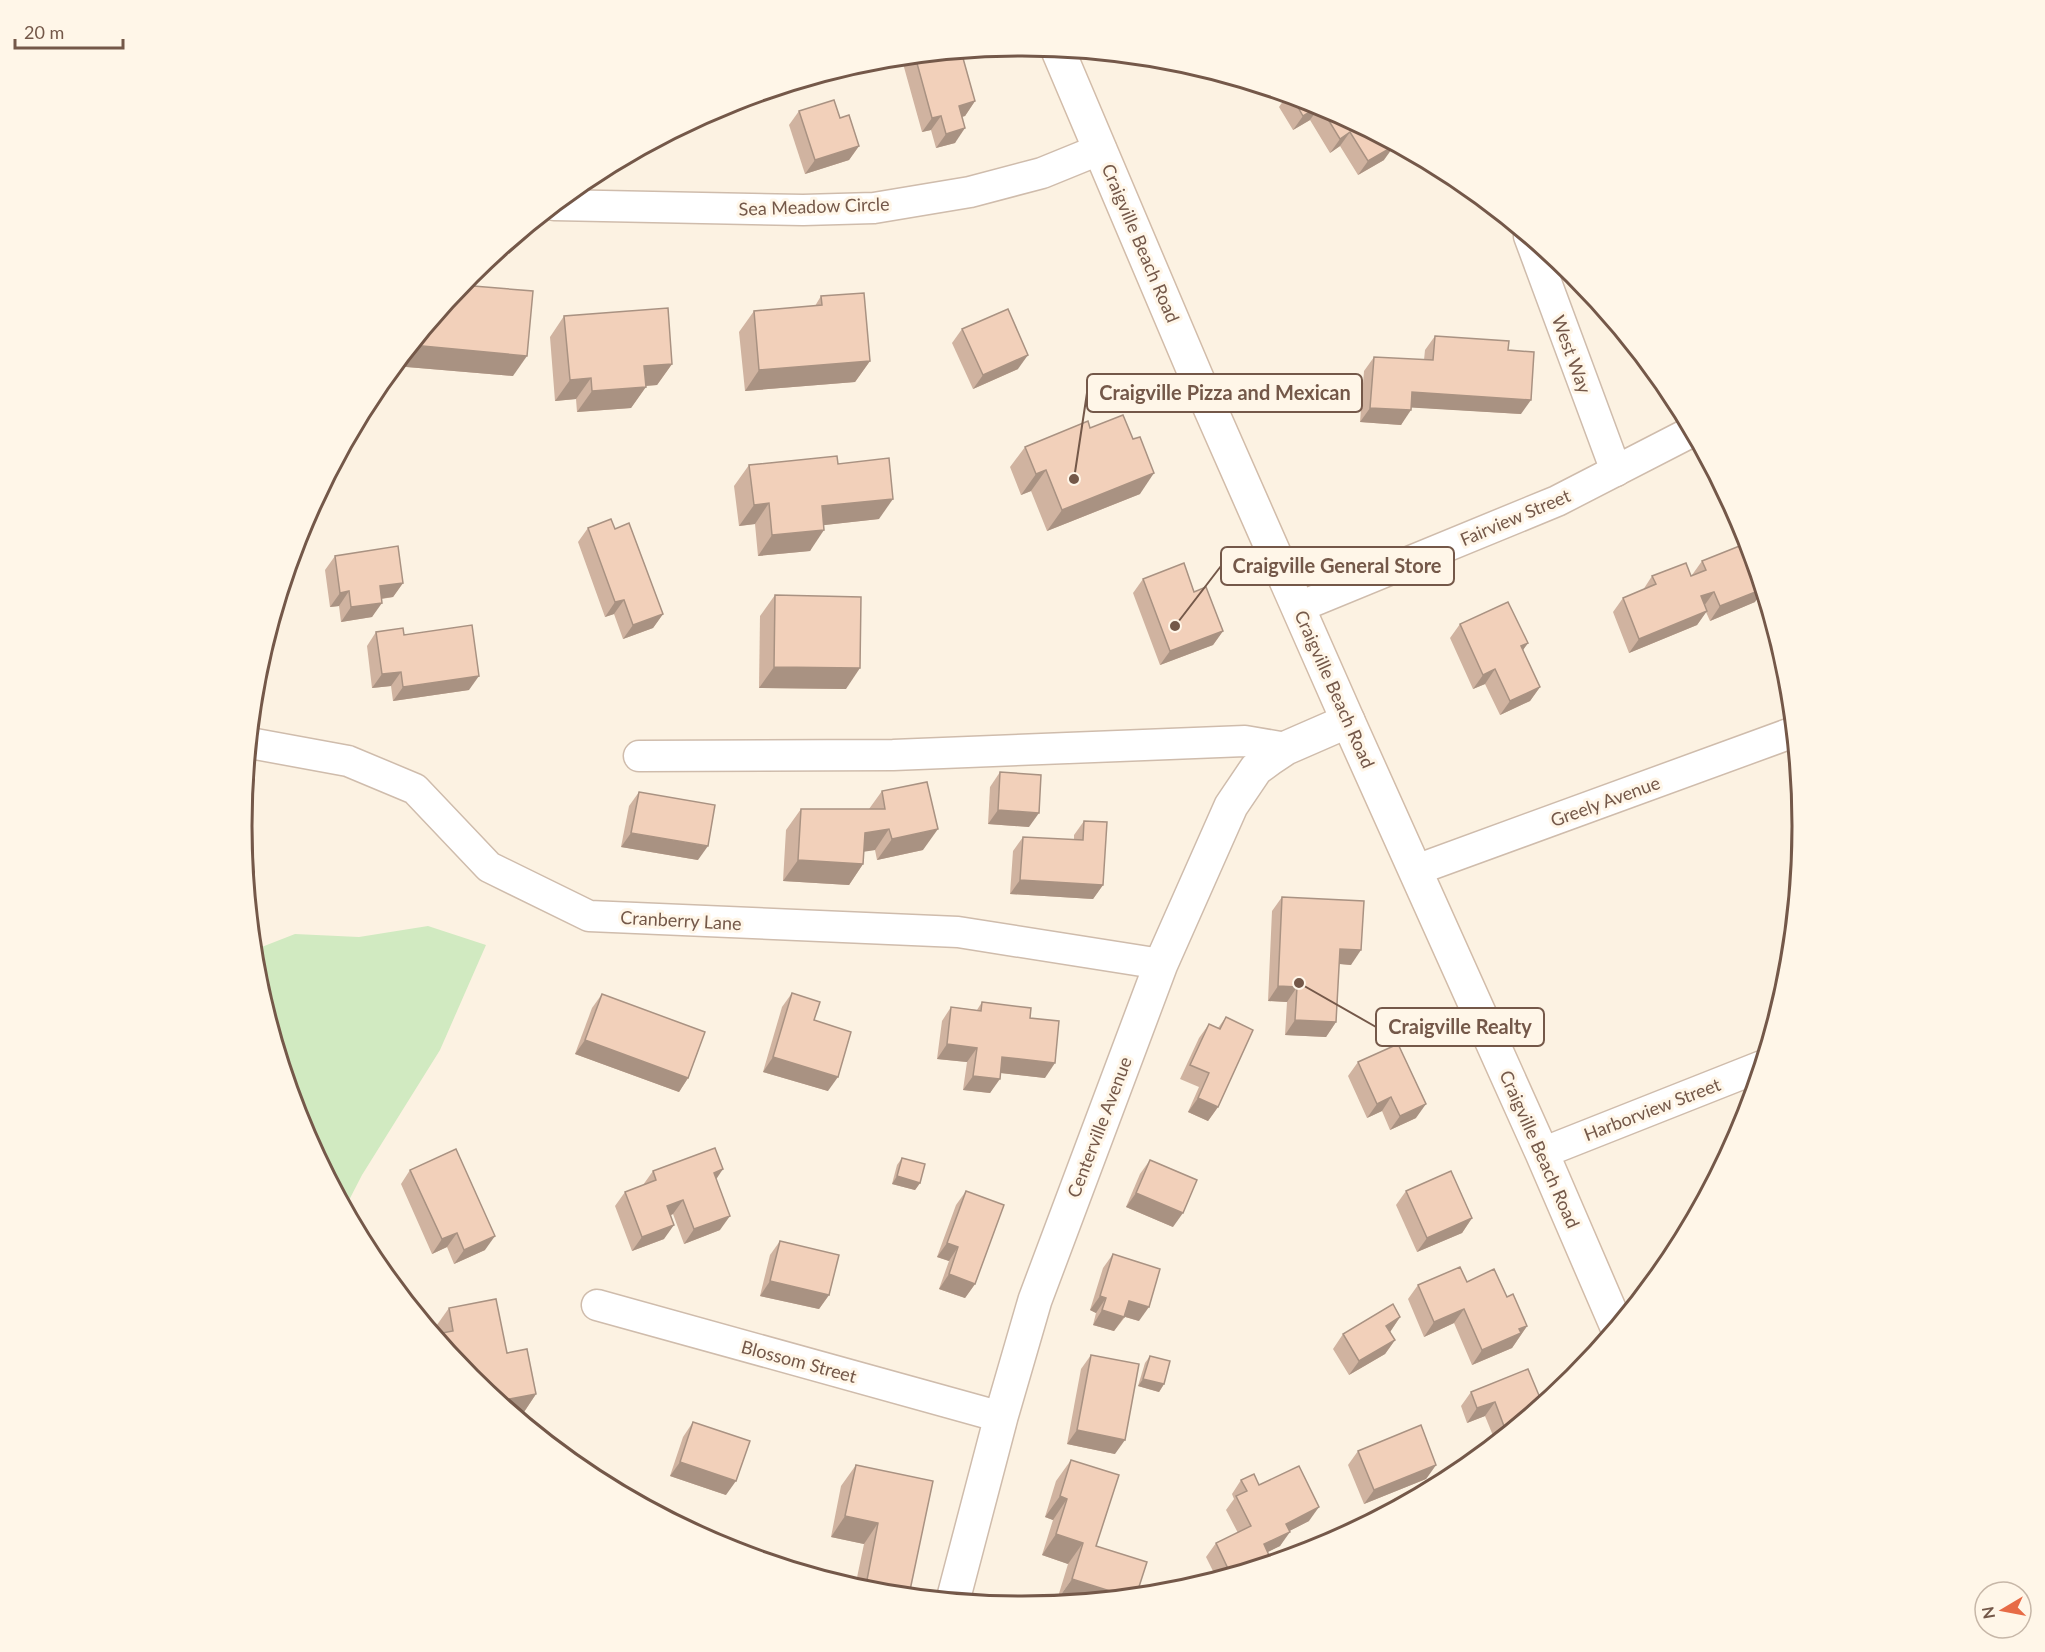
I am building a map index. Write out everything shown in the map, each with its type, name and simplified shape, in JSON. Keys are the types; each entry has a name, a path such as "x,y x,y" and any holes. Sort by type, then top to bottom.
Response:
{"main road":[{"name":"Craigville Beach Road","path":"1061,57 1196,376 1614,1320"},
{"name":"Centerville Avenue","path":"955,1593 1001,1417 1035,1300 1161,964 1231,806 1257,769 1286,748 1348,721"}],"street":[{"name":"Sea Meadow Circle","path":"566,205 803,210 874,208 970,192 1032,176 1101,149"},
{"name":"West Way","path":"1534,250 1616,471"},
{"name":"Fairview Street","path":"1299,607 1557,501 1686,435"},
{"name":"Greely Avenue","path":"1416,870 1787,735"},
{"path":"639,756 893,755 1245,741 1286,748"},
{"name":"Cranberry Lane","path":"257,744 348,761 415,789 489,867 589,916 958,932 1161,964"},
{"name":"Harborview Street","path":"1542,1153 1753,1069"},
{"name":"Blossom Street","path":"597,1305 1001,1417"}],"green space":[{"path":"428,926 486,945 440,1050 362,1175 349,1200 331,1167 293,1074 278,1025 262,947 295,934 359,937"}],"building":[{"path":"963,58 975,101 959,106 965,128 946,134 941,116 932,118 917,63"},
{"path":"834,100 840,118 849,115 859,146 815,160 799,111"},
{"path":"1298,107 1311,112 1303,116"},
{"path":"1328,119 1389,149 1368,161 1350,132 1340,139"},
{"path":"473,286 533,291 527,356 420,346"},
{"path":"864,293 870,361 759,370 754,311 822,305 821,296"},
{"path":"668,308 672,364 644,366 646,387 592,391 591,378 570,380 564,316"},
{"path":"1008,309 1028,355 983,375 962,329"},
{"path":"1435,336 1509,341 1508,350 1534,352 1531,400 1412,392 1411,410 1370,408 1374,357 1433,360"},
{"path":"1123,415 1133,439 1140,437 1154,473 1062,510 1046,470 1036,474 1025,447 1088,421 1090,428"},
{"path":"837,456 838,464 889,458 893,499 822,506 824,530 772,535 769,503 754,505 749,465"},
{"path":"611,519 615,529 629,523 663,614 633,625 624,600 615,602 588,528"},
{"path":"398,546 403,583 380,586 382,603 351,607 349,591 340,593 335,556"},
{"path":"1740,546 1756,592 1720,606 1714,592 1701,596 1707,611 1639,639 1623,598 1656,584 1652,576 1686,563 1691,576 1706,570 1702,561"},
{"path":"1184,563 1194,592 1206,587 1223,631 1170,651 1143,579"},
{"path":"775,595 861,597 860,668 774,667"},
{"path":"1508,602 1528,643 1521,646 1540,687 1510,701 1495,669 1483,675 1460,624"},
{"path":"472,625 479,676 403,687 401,672 382,674 376,632 403,628 404,635"},
{"path":"1000,772 1041,775 1039,813 998,810"},
{"path":"927,782 938,829 892,839 889,829 865,833 863,864 798,860 801,809 885,809 882,791"},
{"path":"639,792 715,805 708,846 631,833"},
{"path":"1084,821 1107,822 1103,885 1020,880 1023,837 1083,840"},
{"path":"1282,897 1364,901 1361,950 1340,949 1336,1022 1295,1020 1297,987 1278,986"},
{"path":"792,993 820,1002 814,1020 851,1032 838,1077 773,1057"},
{"path":"602,994 705,1032 688,1078 585,1040"},
{"path":"982,1002 1031,1008 1030,1018 1059,1021 1055,1063 1002,1057 1000,1079 973,1076 977,1048 947,1044 951,1007 981,1011"},
{"path":"1226,1017 1253,1030 1218,1107 1198,1098 1209,1073 1190,1065 1209,1024 1220,1029"},
{"path":"1398,1044 1426,1104 1400,1116 1391,1097 1377,1104 1358,1062"},
{"path":"715,1148 723,1169 714,1173 730,1216 694,1229 683,1200 667,1206 674,1225 642,1237 625,1192 656,1180 653,1171"},
{"path":"456,1149 495,1236 464,1250 457,1233 442,1239 410,1170"},
{"path":"902,1158 925,1164 920,1183 897,1176"},
{"path":"1150,1160 1197,1180 1183,1213 1136,1193"},
{"path":"1451,1171 1472,1218 1427,1238 1406,1191"},
{"path":"966,1191 1004,1205 975,1284 949,1274 958,1247 947,1243"},
{"path":"780,1241 839,1255 829,1295 770,1281"},
{"path":"1113,1254 1160,1269 1149,1307 1129,1301 1124,1317 1102,1310 1106,1298 1100,1296"},
{"path":"1460,1267 1467,1282 1494,1269 1507,1297 1513,1294 1527,1326 1519,1329 1521,1333 1482,1350 1464,1309 1434,1322 1418,1285"},
{"path":"496,1299 507,1353 527,1349 536,1394 508,1399 478,1371 442,1333 453,1331 449,1308"},
{"path":"1393,1304 1400,1317 1386,1326 1395,1340 1359,1361 1343,1334"},
{"path":"1091,1355 1139,1364 1125,1440 1077,1430"},
{"path":"1150,1356 1170,1361 1164,1384 1143,1379"},
{"path":"1528,1369 1540,1397 1504,1427 1495,1402 1477,1408 1471,1392"},
{"path":"693,1422 750,1441 736,1481 680,1462"},
{"path":"1421,1425 1436,1465 1374,1490 1358,1451"},
{"path":"1071,1460 1119,1475 1096,1546 1147,1562 1139,1587 1111,1591 1072,1579 1083,1543 1056,1534 1067,1499 1060,1496"},
{"path":"856,1465 933,1481 910,1588 867,1581 878,1523 845,1516"},
{"path":"1299,1466 1319,1507 1286,1524 1290,1532 1264,1544 1269,1556 1228,1568 1216,1543 1251,1526 1236,1496 1247,1491 1241,1480 1254,1474 1259,1485"}],"place":[{"name":"Craigville Pizza and Mexican","path":"1074,479"},
{"name":"Craigville General Store","path":"1175,626"},
{"name":"Craigville Realty","path":"1299,983"}]}
